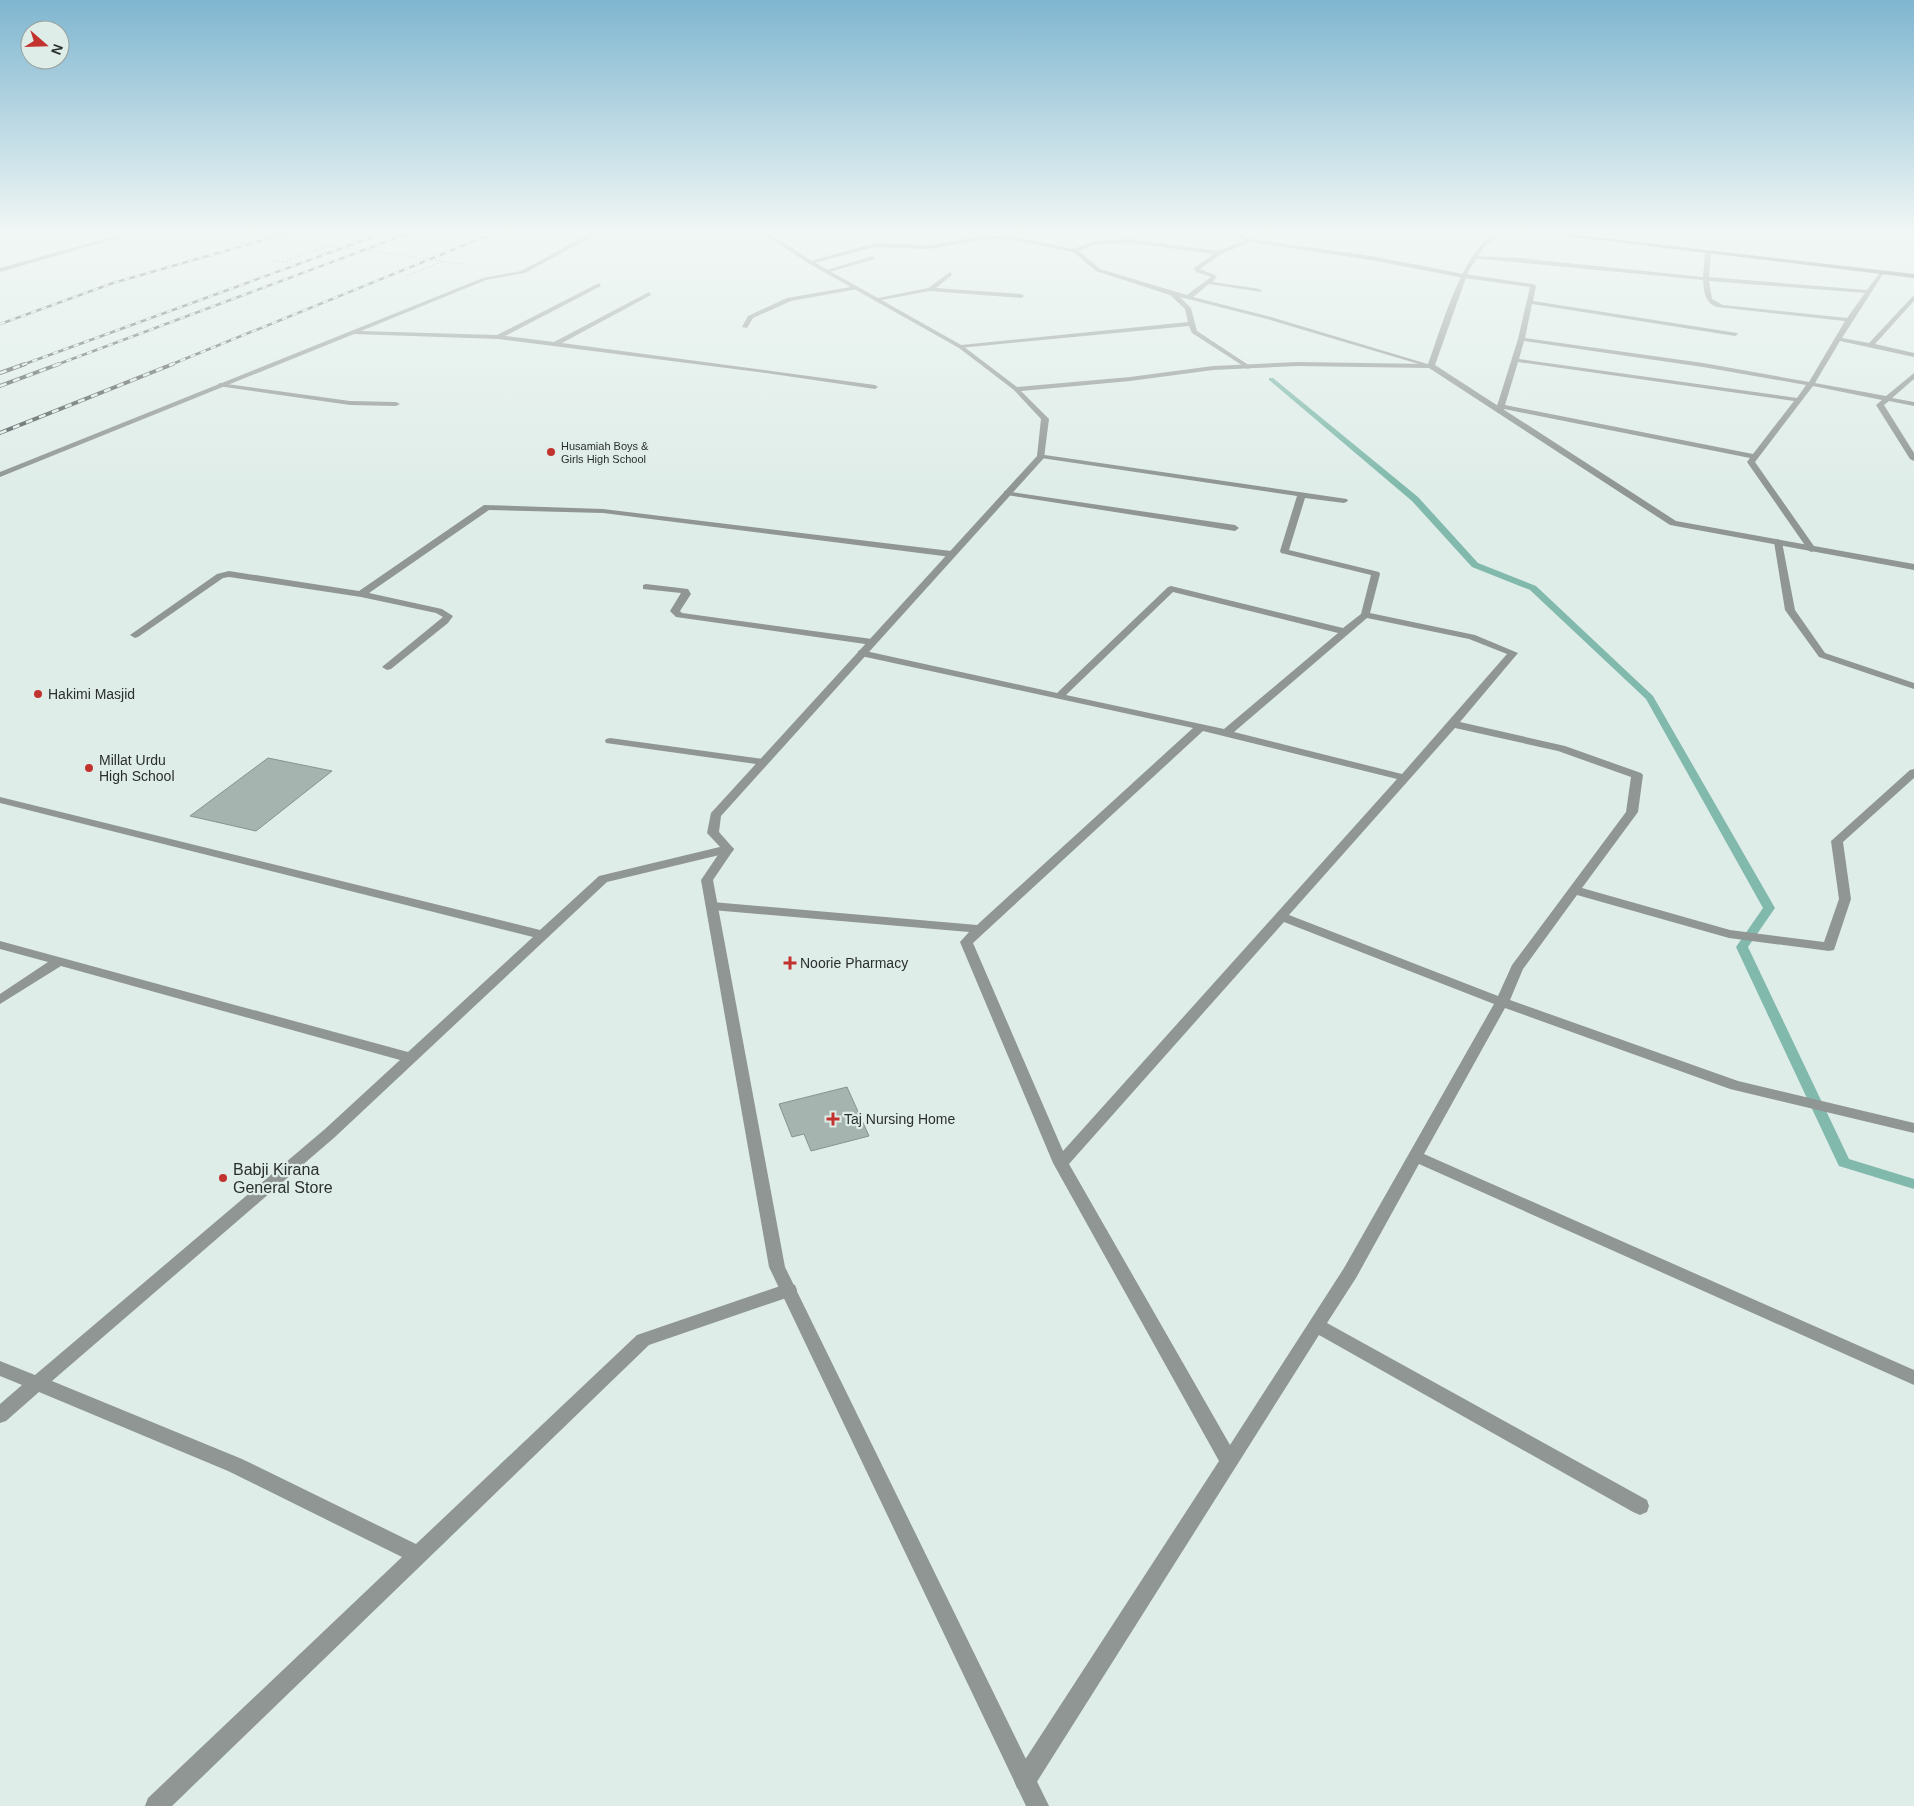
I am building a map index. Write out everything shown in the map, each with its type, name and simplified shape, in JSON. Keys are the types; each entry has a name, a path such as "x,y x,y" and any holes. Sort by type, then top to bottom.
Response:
{"street":[{"path":"0,474 395,315"},
{"path":"498,337 540,315"},
{"path":"555,344 609,315"},
{"path":"745,327 750,317 754,315"},
{"path":"728,848 713,833 715,814 1041,456 1045,419 1016,389 961,347 904,315"},
{"path":"1190,315 1194,332 1248,367"},
{"path":"1259,315 1431,366 1500,408 1673,523 1914,567"},
{"path":"1431,366 1450,315"},
{"path":"1500,408 1526,315"},
{"path":"1614,315 1735,334"},
{"path":"1804,315 1849,320"},
{"path":"1812,548 1751,462 1811,384 1852,315"},
{"path":"1871,345 1898,315"},
{"path":"961,347 1192,324"},
{"path":"354,332 498,337 874,387"},
{"path":"1521,339 1732,369 1914,404"},
{"path":"1838,339 1914,355"},
{"path":"1515,360 1799,400"},
{"path":"1016,389 1130,379 1212,368 1298,364 1431,366"},
{"path":"1912,379 1880,405 1912,455"},
{"path":"220,385 350,402 396,404"},
{"path":"1500,408 1755,458"},
{"path":"1041,456 1344,500"},
{"path":"1007,493 1235,528"},
{"path":"1226,733 1365,615 1376,574 1284,551 1302,494"},
{"path":"361,594 487,507 603,511 951,554"},
{"path":"1778,542 1790,610 1822,656 1914,686"},
{"path":"135,635 220,576 229,574 361,594 439,611 448,616 445,621 387,667"},
{"path":"646,587 684,591 686,594 675,611 679,615 872,642"},
{"path":"1059,696 1170,589 1346,632"},
{"path":"1061,1163 1280,916 1454,724 1513,653 1472,637 1365,615"},
{"path":"861,653 1201,727 1405,778"},
{"path":"1025,1780 1350,1274 1502,1002 1517,968 1632,812 1638,775 1561,748 1454,724"},
{"path":"1201,727 966,942 1061,1163 1229,1461"},
{"path":"610,741 763,762"},
{"path":"1575,890 1729,934 1829,947 1844,899 1837,841 1914,772"},
{"path":"0,800 543,935"},
{"path":"728,848 707,880 777,1267 1038,1806"},
{"path":"0,1415 330,1133 603,879 728,848"},
{"path":"712,906 981,928"},
{"path":"1280,916 1502,1002 1735,1085 1914,1128"},
{"path":"0,945 411,1058"},
{"path":"0,1000 59,961"},
{"path":"1415,1156 1914,1378"},
{"path":"156,1806 644,1340 789,1290"},
{"path":"1316,1325 1640,1506"},
{"path":"0,1368 235,1465 418,1555"}],"building":[{"path":"268,758 332,771 256,831 190,816"},
{"path":"847,1087 869,1136 811,1151 804,1134 792,1137 779,1104"}],"waterway":[{"path":"1271,379 1415,499 1475,565 1533,588 1650,698 1769,908 1742,947 1844,1162 1914,1184"}],"railway":[{"path":"0,324 24,315"},
{"path":"22,365 158,315"},
{"path":"56,365 189,315"},
{"path":"170,365 292,315"},
{"path":"0,373 25,364"},
{"path":"0,386 59,364"},
{"path":"0,433 173,364"}],"place":[{"name":"Husamiah Boys & Girls High School","path":"551,452"},
{"name":"Hakimi Masjid","path":"38,694"},
{"name":"Millat Urdu High School","path":"89,768"},
{"name":"Noorie Pharmacy","path":"790,963"},
{"name":"Taj Nursing Home","path":"833,1119"},
{"name":"Babji Kirana General Store","path":"223,1178"}]}
